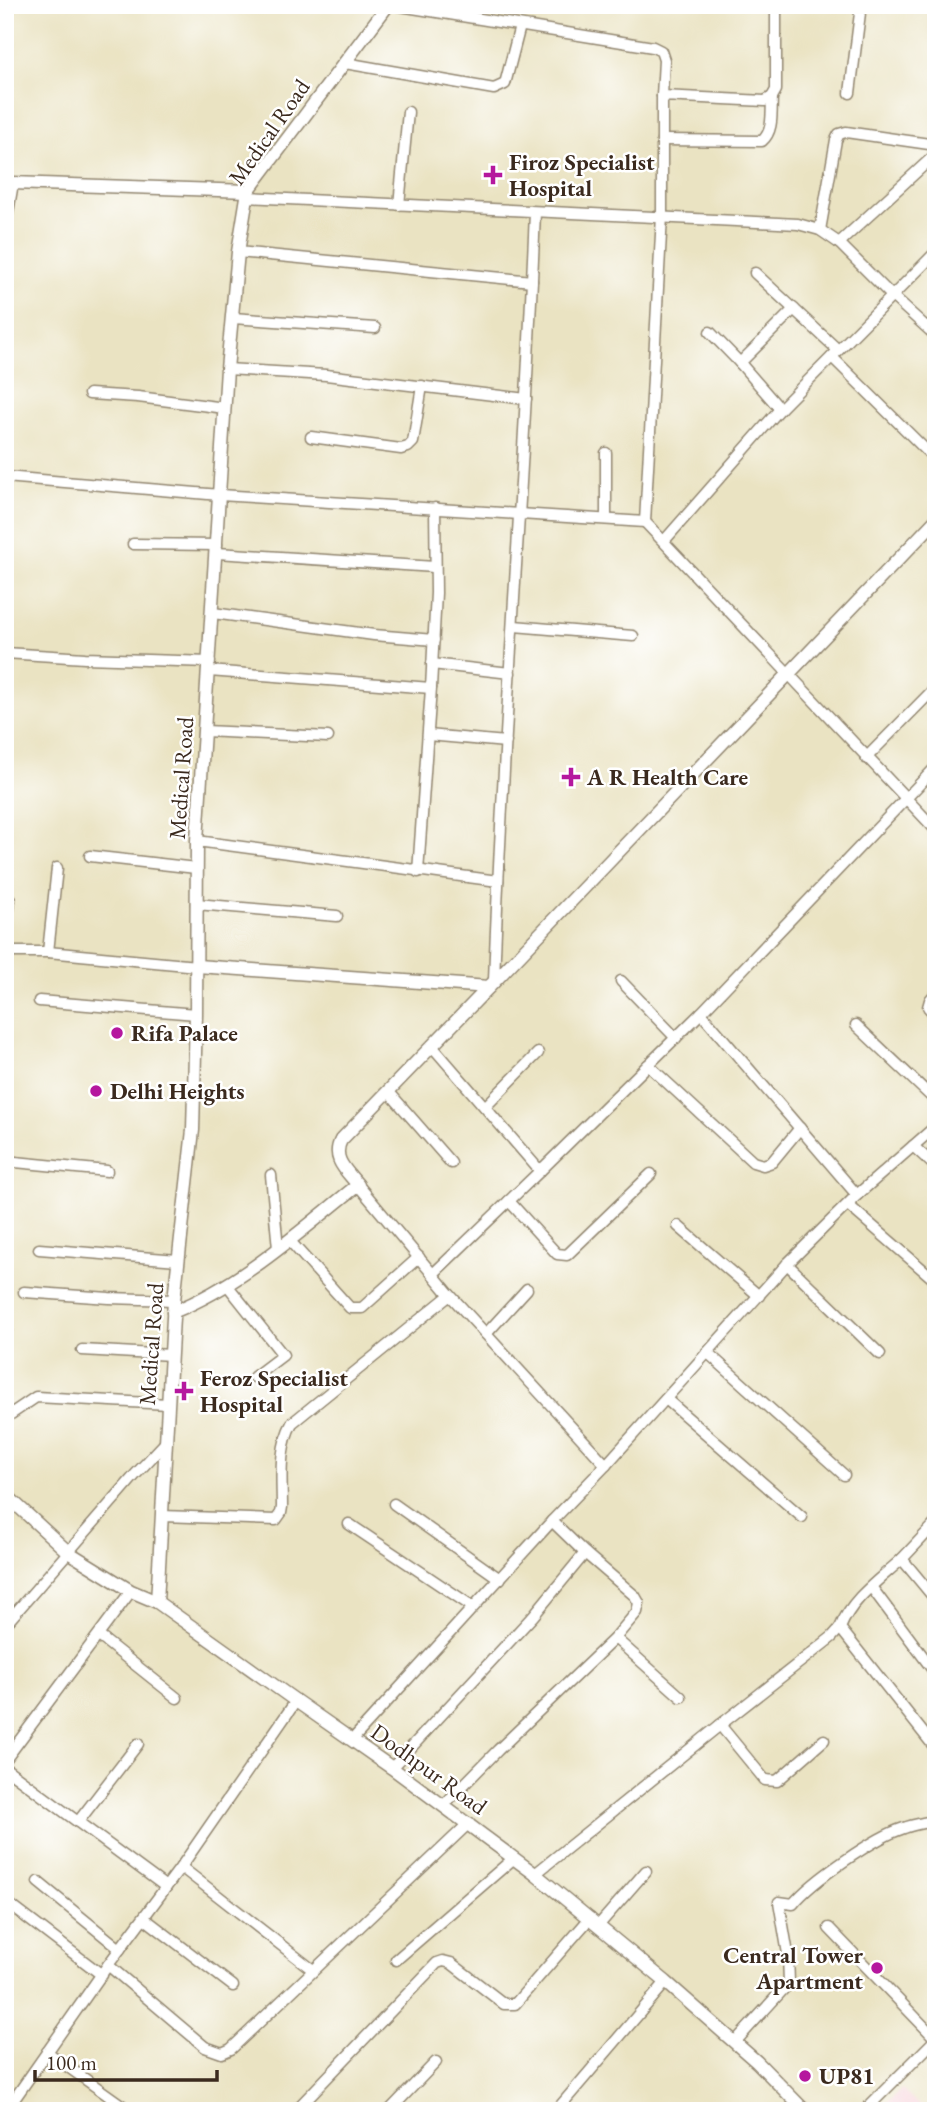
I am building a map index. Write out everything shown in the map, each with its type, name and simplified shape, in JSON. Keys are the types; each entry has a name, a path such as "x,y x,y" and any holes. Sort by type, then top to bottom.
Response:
{"street":[{"name":"Medical Road","path":"157,1602 174,1306 193,1130 197,841 227,369 238,252 247,194 388,5"},
{"path":"394,5 653,47 661,51 664,60 662,216 645,522"},
{"path":"662,141 762,141 767,136 772,97 776,90 776,5"},
{"path":"850,93 862,5"},
{"path":"345,63 494,89 505,84 520,26"},
{"path":"662,96 765,101 772,97"},
{"path":"399,205 408,112"},
{"path":"820,230 839,134 846,132 936,145"},
{"path":"839,243 936,154"},
{"path":"5,224 12,183 798,224 820,230 839,243 936,336"},
{"path":"492,984 535,212"},
{"path":"238,252 533,281"},
{"path":"664,541 780,409 936,252"},
{"path":"755,273 794,309 936,460"},
{"path":"740,363 794,309"},
{"path":"233,318 375,328"},
{"path":"710,332 780,409"},
{"path":"227,369 326,374 526,399"},
{"path":"312,437 401,449 408,447 413,442 422,386"},
{"path":"89,394 225,408"},
{"path":"606,453 606,519"},
{"path":"5,477 220,495 645,522 936,830"},
{"path":"418,872 431,688 435,508"},
{"path":"606,1465 450,1295 338,1160 336,1149 341,1140 936,520"},
{"path":"133,544 435,567"},
{"path":"213,613 374,635 433,640"},
{"path":"514,626 633,636"},
{"path":"5,653 209,666 431,688"},
{"path":"432,664 510,673"},
{"path":"866,758 936,687"},
{"path":"205,731 328,737"},
{"path":"428,735 506,742"},
{"path":"433,1274 701,1013 936,767"},
{"path":"197,841 498,881"},
{"path":"90,856 197,868"},
{"path":"48,952 57,868"},
{"path":"5,939 10,900"},
{"path":"197,904 337,916"},
{"path":"5,952 48,952 197,966 492,984"},
{"path":"621,981 676,1038"},
{"path":"936,993 928,1007 936,1016"},
{"path":"39,1001 196,1014"},
{"path":"701,1013 857,1195"},
{"path":"856,1025 936,1101"},
{"path":"432,1045 540,1171"},
{"path":"485,1107 538,1053"},
{"path":"648,1065 753,1162 763,1165 772,1163 800,1128"},
{"path":"388,1091 451,1163"},
{"path":"353,1739 787,1264 857,1195 936,1126"},
{"path":"913,1146 936,1167"},
{"path":"5,1161 107,1171"},
{"path":"509,1201 557,1254 566,1255 651,1174"},
{"path":"271,1175 278,1248"},
{"path":"24,1292 174,1306 199,1302 228,1286 358,1185"},
{"path":"848,1205 936,1282"},
{"path":"678,1226 759,1296"},
{"path":"289,1240 350,1308 355,1310 362,1308 419,1257"},
{"path":"39,1249 178,1260"},
{"path":"787,1264 880,1354"},
{"path":"228,1286 283,1355 254,1377"},
{"path":"486,1334 527,1289"},
{"path":"162,1516 276,1520 282,1507 282,1448 292,1423 450,1295"},
{"path":"82,1350 171,1355"},
{"path":"708,1353 844,1475"},
{"path":"5,1418 36,1397 168,1404"},
{"path":"666,1399 802,1517"},
{"path":"5,1625 166,1442"},
{"name":"Dodhpur Road","path":"5,1494 68,1552 131,1591 157,1602 353,1739 536,1874 735,2042 805,2111"},
{"path":"394,1504 500,1579"},
{"path":"443,1806 615,1638 637,1612 639,1604 635,1596 552,1521"},
{"path":"536,1874 832,1637 854,1602 872,1588 936,1523"},
{"path":"348,1524 473,1607"},
{"path":"392,1768 533,1616 585,1553"},
{"path":"902,1559 936,1600"},
{"path":"872,1588 936,1674"},
{"path":"5,1760 131,1591"},
{"path":"840,1628 936,1749"},
{"path":"99,1636 177,1698"},
{"path":"615,1638 681,1697"},
{"path":"6,2111 296,1701"},
{"path":"720,1725 765,1780 771,1782 777,1781 824,1740"},
{"path":"78,1822 138,1744"},
{"path":"5,1768 166,1887"},
{"path":"735,2042 789,1983 788,1954 779,1902 793,1903 804,1891 874,1842 903,1828 935,1821"},
{"path":"5,1902 105,1970 205,2047 222,2053 250,2033 469,1823"},
{"path":"396,1960 514,1858"},
{"path":"181,1867 313,1970"},
{"path":"295,2111 437,1964 443,1961 451,1963 504,2004 515,2004 646,1871"},
{"path":"38,1882 120,1949"},
{"path":"144,1917 233,1986"},
{"path":"829,1928 936,2039 864,2111"},
{"path":"556,2111 666,1982"},
{"path":"47,2052 130,2111"},
{"path":"389,2111 436,2062"}],"shaded area":[{"path":"902,2089 925,2111 878,2111"}],"place":[{"name":"Firoz Specialist Hospital","path":"493,175"},
{"name":"A R Health Care","path":"571,777"},
{"name":"Rifa Palace","path":"117,1033"},
{"name":"Delhi Heights","path":"96,1091"},
{"name":"Feroz Specialist Hospital","path":"184,1391"},
{"name":"Central Tower Apartment","path":"877,1968"},
{"name":"UP81","path":"805,2076"}]}
